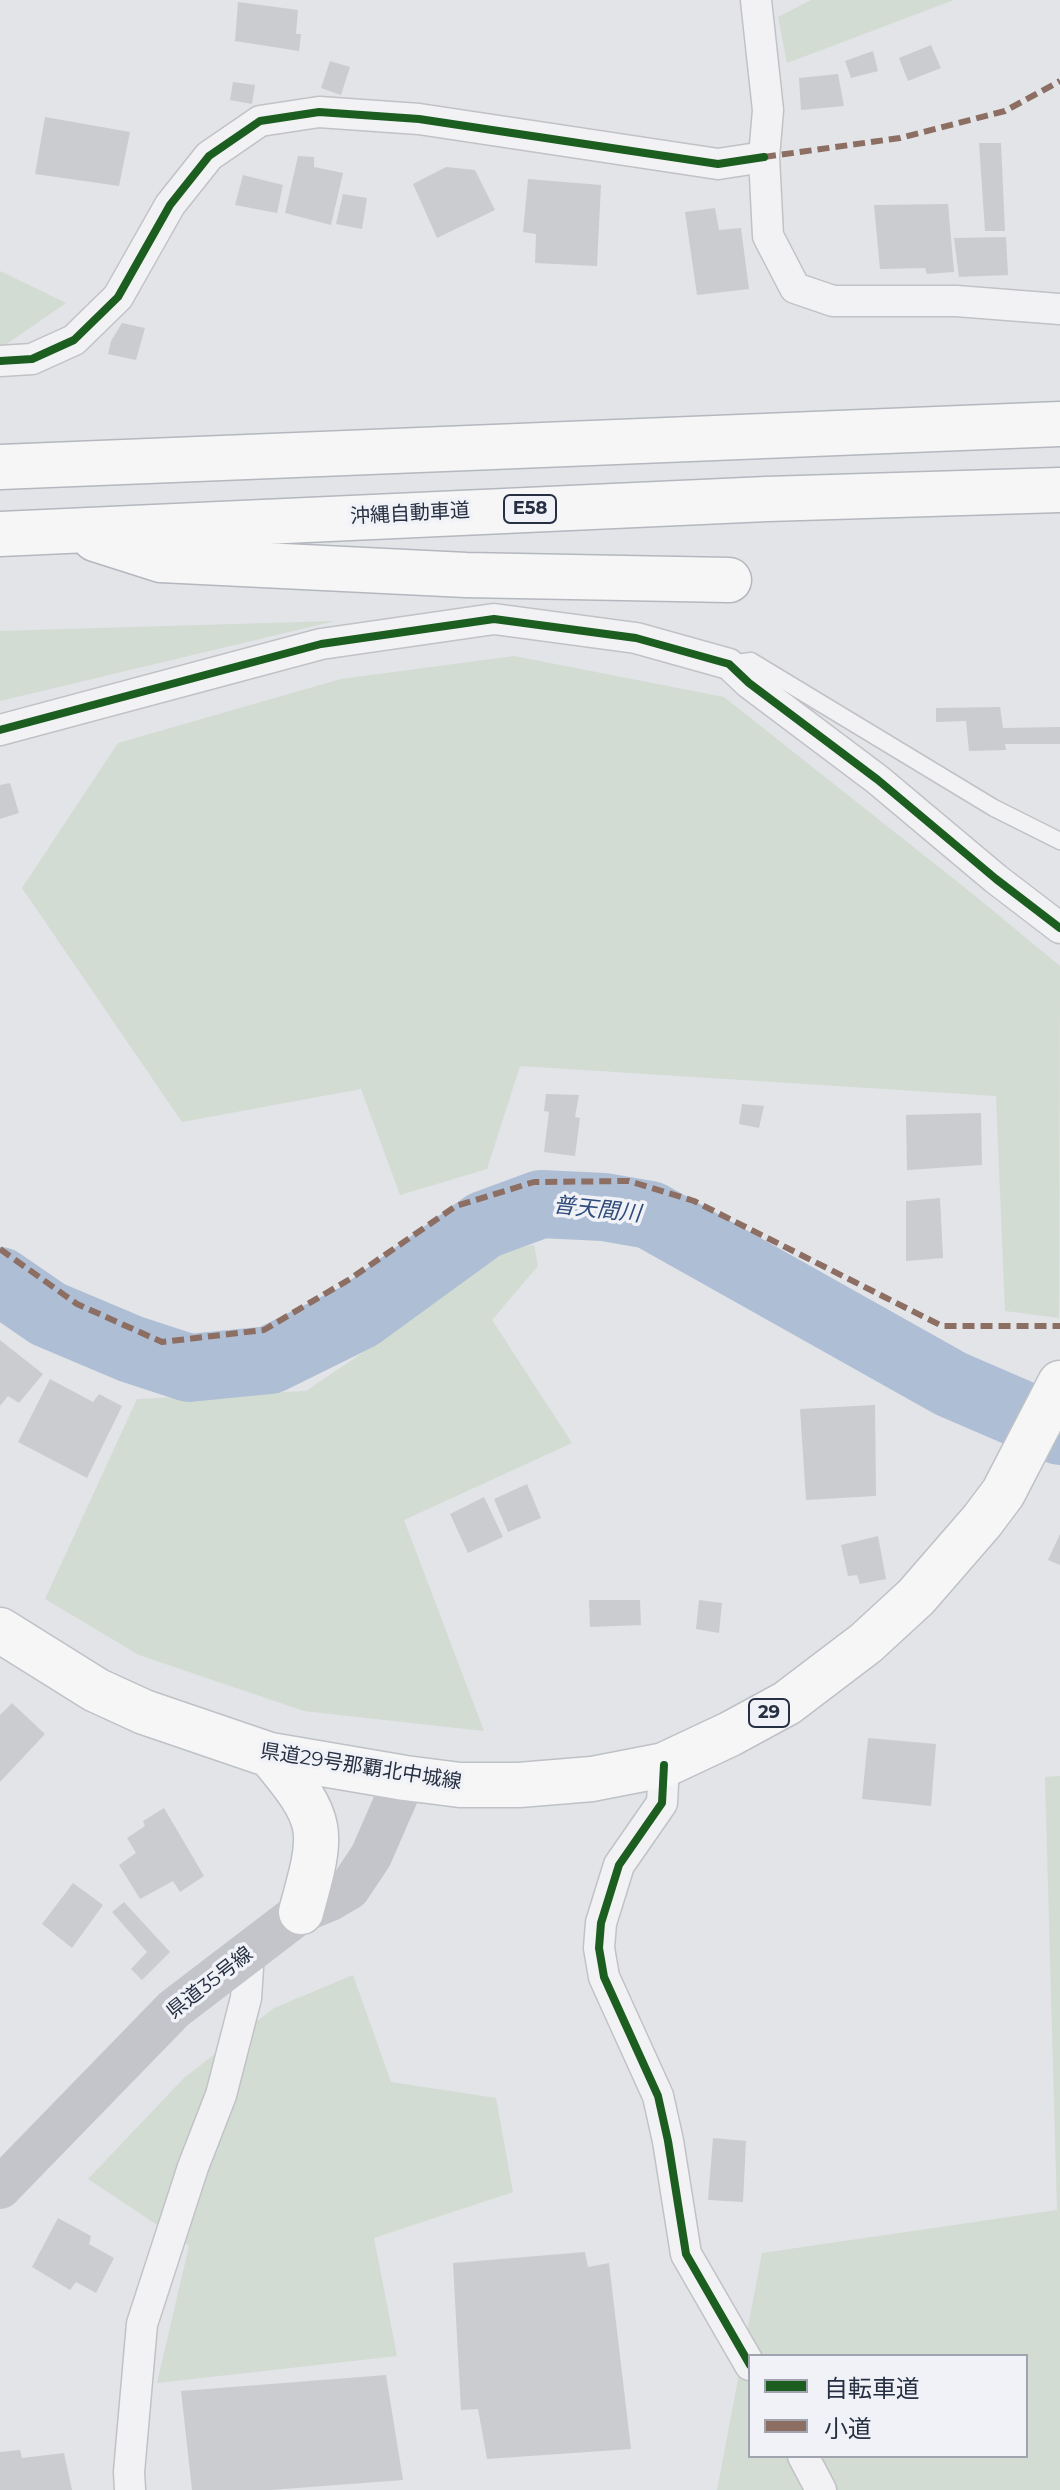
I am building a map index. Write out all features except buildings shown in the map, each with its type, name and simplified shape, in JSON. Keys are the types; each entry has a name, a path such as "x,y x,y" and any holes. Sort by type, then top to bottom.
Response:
{"main road":[{"path":"0,467 1060,424"},
{"name":"沖縄自動車道","path":"0,534 767,499 1060,490"},
{"path":"68,531 161,560 466,575 729,580"},
{"name":"県道29号那覇北中城線","path":"0,1630 96,1690 144,1712 270,1755 460,1785 519,1785 592,1779 664,1765 787,1703 866,1643 916,1597 1003,1493 1060,1383"},
{"path":"270,1755 299,1790 316,1825 313,1869 301,1912"},
{"name":"県道35号線","path":"0,2188 174,2009 301,1912 349,1889 363,1872 405,1778"}],"street":[{"path":"756,0 768,110 764,157 768,236 795,288 833,301 956,301 1060,309"},
{"path":"0,361 32,359 74,340 118,297 170,205 209,156 260,121 319,112 419,119 718,164 764,157"},
{"path":"0,730 321,644 494,619 636,638 729,664 1060,928"},
{"path":"664,1765 662,1803 619,1865 601,1923 599,1948 604,1977 658,2096 686,2254 748,2362"},
{"path":"130,2490 142,2324 193,2167 221,2095 246,1998 249,1952"},
{"path":"804,2458 821,2490"}],"lane":[{"path":"729,664 751,661 994,808 1060,841"}],"shaded area":[{"path":"811,0 954,0 787,63 778,17"},
{"path":"0,271 66,303 1,348 0,348"},
{"path":"335,621 0,701 0,631"},
{"path":"514,656 724,697 1060,966 1059,1318 1005,1311 996,1096 520,1066 487,1169 400,1195 361,1089 182,1122 22,888 118,743 341,679"},
{"path":"534,1245 538,1266 492,1320 572,1443 404,1520 484,1731 304,1711 139,1655 45,1599 137,1399 306,1391 408,1322 498,1252"},
{"path":"1060,1776 1060,2490 717,2490 762,2253 1057,2210 1045,1777"},
{"path":"353,1975 391,2082 496,2098 513,2192 374,2238 397,2356 157,2383 189,2246 88,2179 184,2078 274,2008"}],"waterway":[{"name":"普天間川","path":"0,1281 48,1314 131,1349 189,1368 270,1360 359,1316 484,1225 541,1204 604,1207 650,1215 951,1384 1060,1431"}],"marked path":[{"path":"764,157 900,138 1005,111 1060,81"},
{"path":"0,1249 77,1304 162,1342 264,1330 350,1279 456,1206 534,1182 629,1181 694,1201 942,1326 1060,1326"}],"cycle path":[{"path":"0,361 32,359 74,340 118,297 170,205 209,156 260,121 319,112 419,119 718,164 764,157"},
{"path":"0,730 321,644 494,619 636,638 729,664 1060,928"},
{"path":"664,1765 662,1803 619,1865 601,1923 599,1948 604,1977 658,2096 686,2254 748,2362"}]}
